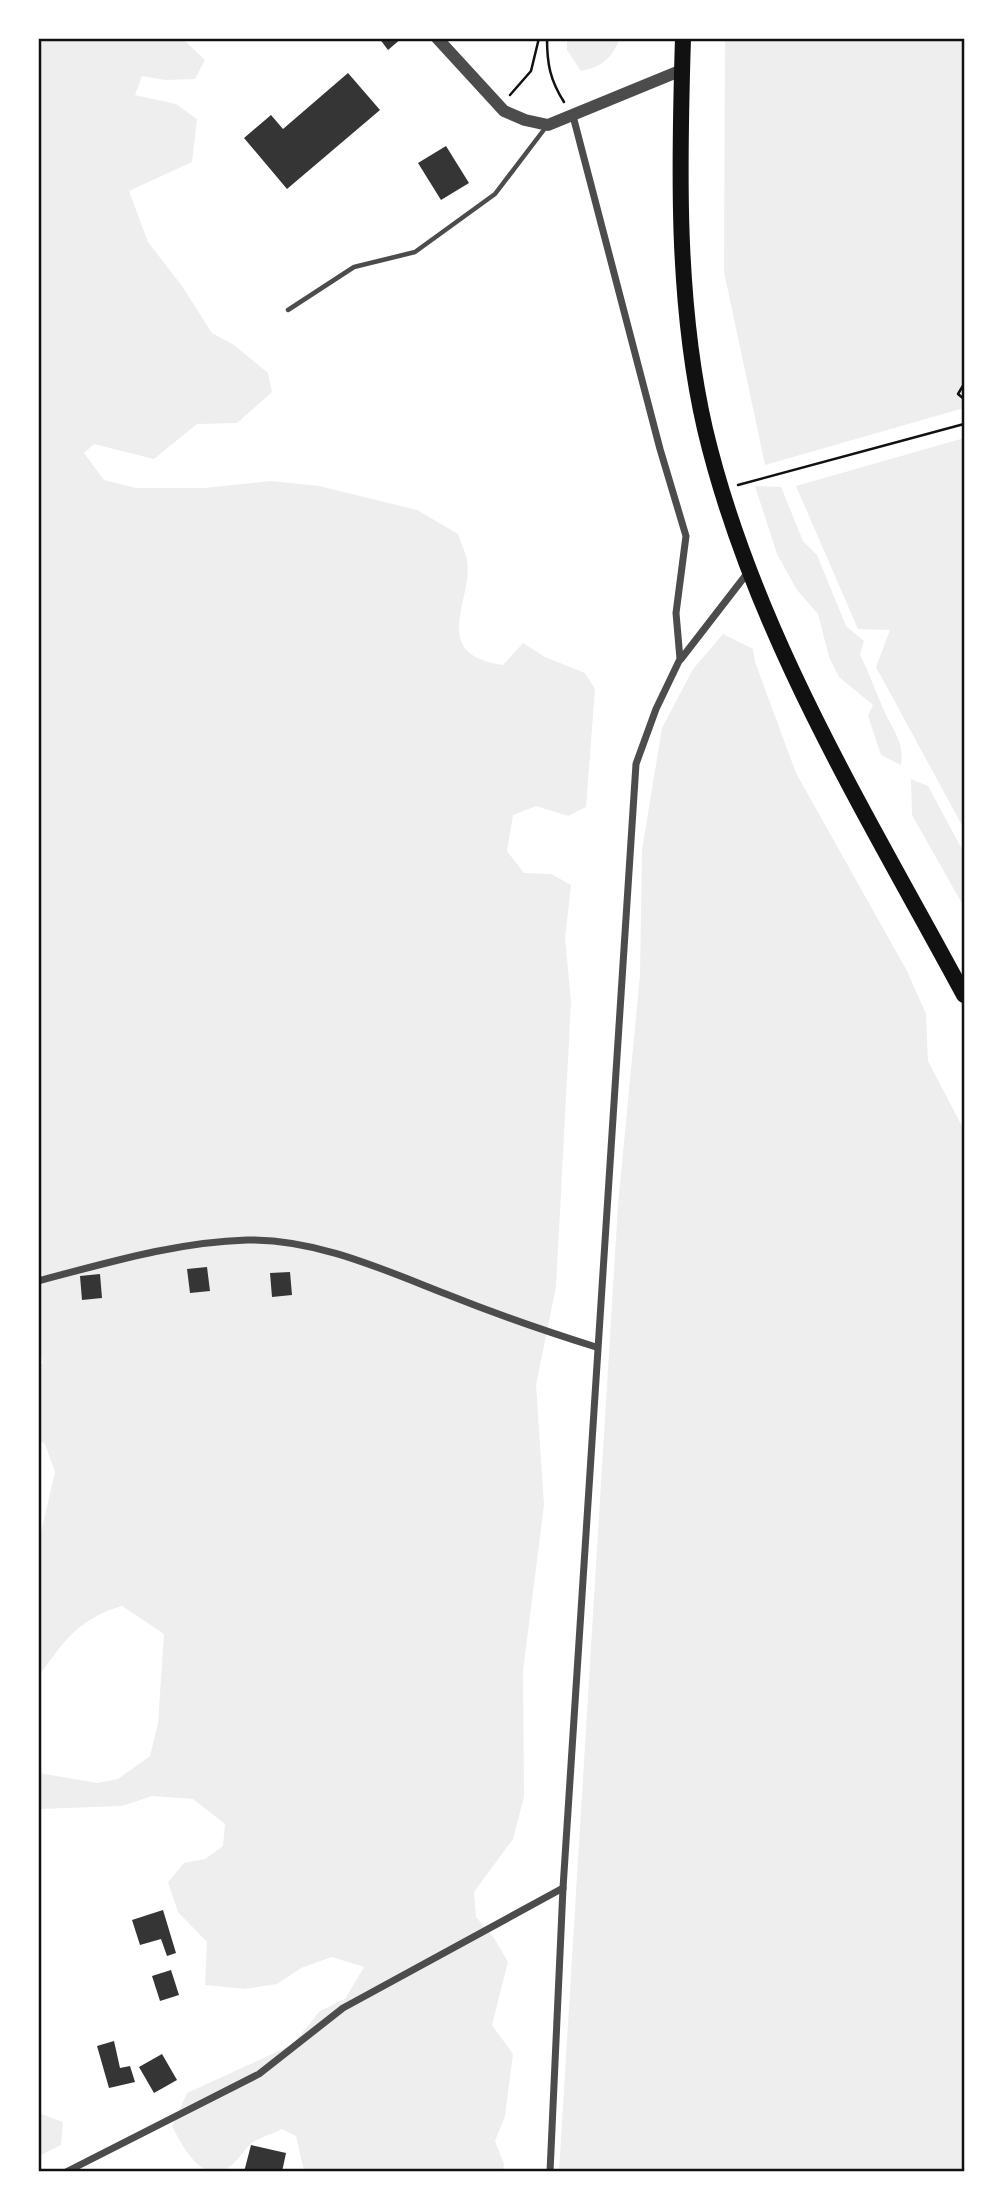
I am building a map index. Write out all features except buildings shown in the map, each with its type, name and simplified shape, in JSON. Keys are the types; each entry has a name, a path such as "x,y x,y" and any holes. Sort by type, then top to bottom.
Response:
{"main road":[{"path":"683,38 682,225 693,365 722,490 749,570 811,710 964,995"}],"street":[{"path":"437,38 504,111 525,120 548,125 682,70"},
{"path":"573,116 660,449 686,536 676,613 680,659"},
{"path":"550,2172 563,1888 596,1347 636,764 656,709 680,659 749,570"},
{"path":"38,1281 161,1249 247,1240 294,1245 343,1254 530,1327 596,1347"},
{"path":"66,2172 259,2074 343,2008 563,1888"}],"lane":[{"path":"288,310 354,267 415,252 495,194 548,125"}],"path":[{"path":"504,111 513,89 531,71 540,38"},
{"path":"547,38 547,66 552,84 573,116"},
{"path":"964,384 958,394 964,400"},
{"path":"722,490 964,424"}],"shaded area":[{"path":"567,38 619,39 605,61 581,71 567,50"},
{"path":"39,39 178,39 186,42 205,60 195,79 165,80 142,76 135,95 176,104 197,119 192,162 129,191 148,242 182,286 212,333 234,345 268,373 272,392 237,423 197,424 154,459 94,444 84,453 104,480 136,488 204,488 271,481 319,486 417,510 458,534 464,551 467,576 459,623 460,637 466,650 480,659 503,665 523,643 545,657 585,673 595,689 586,807 568,816 536,806 513,815 507,851 524,873 551,874 571,885 565,938 571,1002 556,1287 536,1385 544,1505 523,1671 524,1797 513,1839 474,1892 476,1917 494,1938 508,1962 492,2025 513,2054 505,2116 495,2141 504,2164 503,2171 304,2171 296,2136 282,2129 252,2143 234,2163 223,2170 214,2172 196,2163 172,2126 187,2093 292,2045 320,2011 345,1999 364,1967 332,1957 301,1968 277,1984 245,1989 205,1985 207,1942 178,1912 168,1882 184,1863 205,1859 223,1846 225,1824 193,1799 152,1796 122,1806 39,1809 39,1773 97,1783 118,1779 150,1756 158,1723 164,1634 122,1606 107,1611 73,1633 39,1676 39,1541 55,1472 45,1444 38,1440 39,1363 43,1364 38,1345"},
{"path":"725,39 964,39 964,408 765,465 724,272"},
{"path":"964,438 964,829 876,667 890,630 858,629 796,486"},
{"path":"755,486 781,487 803,541 817,555 846,626 864,641 860,655 897,735 902,756 901,765 881,755 868,716 873,705 839,677 829,657 818,614 797,590 777,554"},
{"path":"723,634 753,649 755,662 796,773 907,971 926,1014 928,1061 964,1130 964,2171 559,2171 618,1205 640,975 642,850 662,728 693,669"},
{"path":"911,779 928,786 964,853 964,907 912,815"},
{"path":"39,2113 63,2122 61,2145 39,2156"}]}
